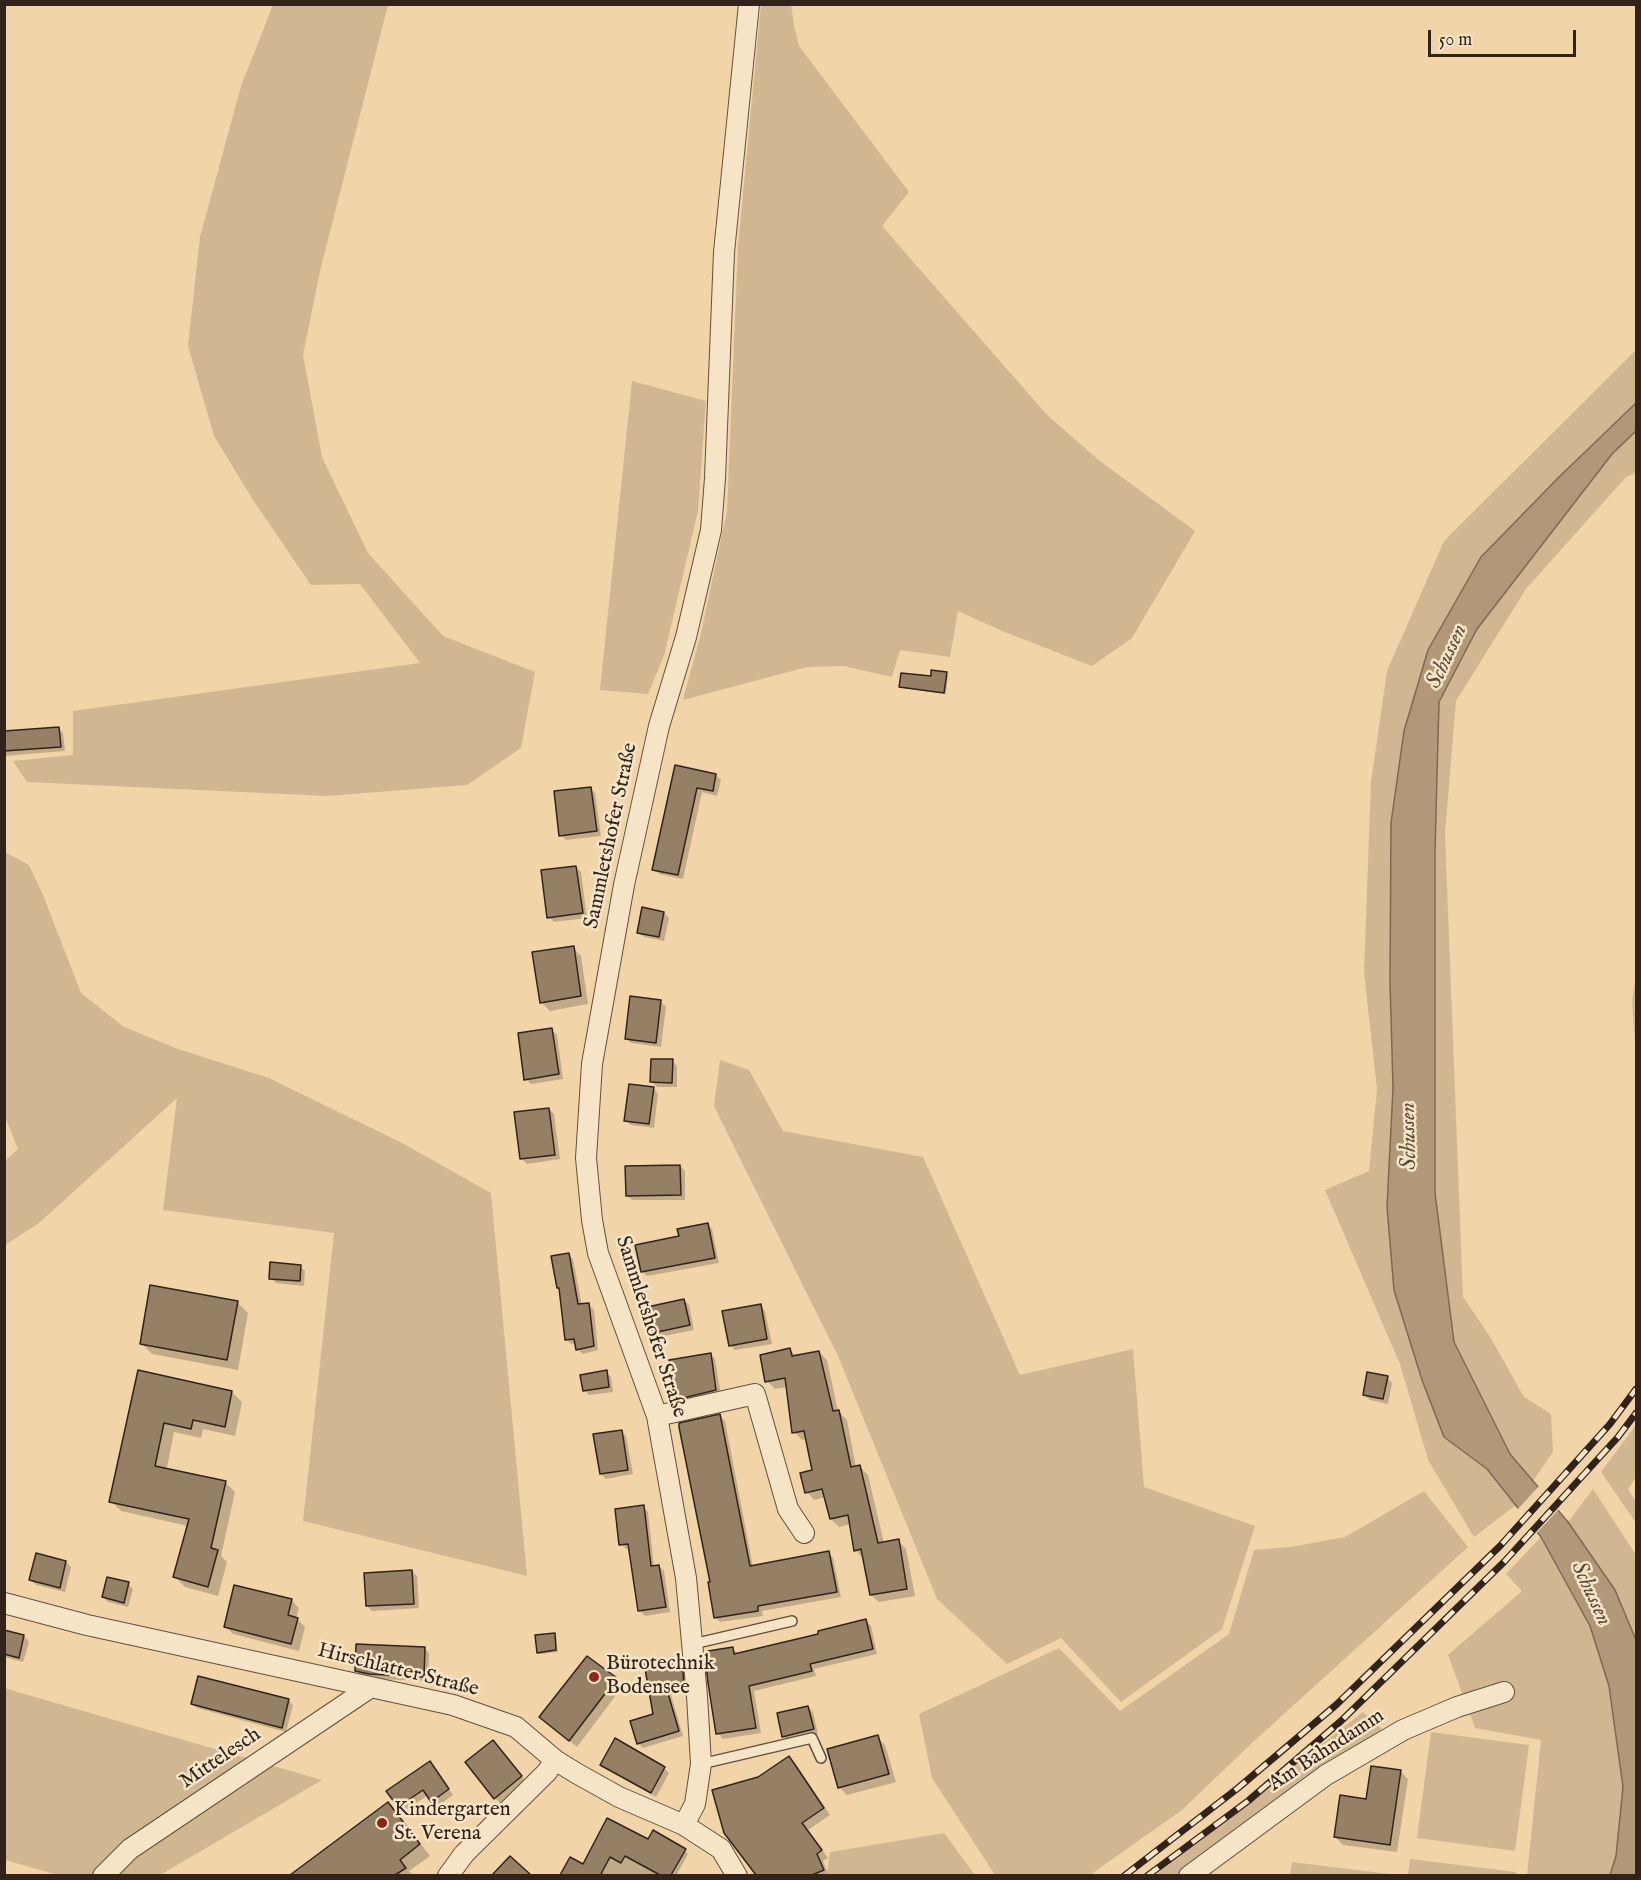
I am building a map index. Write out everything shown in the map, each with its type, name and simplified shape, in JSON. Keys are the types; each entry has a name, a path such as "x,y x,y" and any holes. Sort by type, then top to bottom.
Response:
{"street":[{"name":"Sammletshofer Straße","path":"684,1825 695,1804 700,1764 693,1644 686,1578 657,1416 598,1253 592,1220 586,1158 594,1052 624,885 659,726 687,637 711,530 724,252 749,4"},
{"path":"657,1416 755,1394 788,1509 804,1533"},
{"name":"Hirschlatter Straße","path":"4,1603 87,1625 453,1705 516,1727 555,1760 619,1797 684,1825 721,1849 737,1875"},
{"name":"Mittelesch","path":"103,1875 130,1849 370,1687"},
{"name":"Am Bahndamm","path":"1189,1875 1326,1775 1403,1730 1457,1707 1504,1692"},
{"path":"448,1875 464,1854 547,1772 555,1760"}],"lane":[{"path":"693,1644 792,1621"},
{"path":"700,1764 812,1738 821,1758"}],"shaded area":[{"path":"273,5 388,5 320,271 303,355 322,457 368,553 443,636 535,672 521,748 467,785 327,796 27,782 13,761 73,755 73,711 420,663 360,584 311,585 253,500 214,436 188,346 200,237 241,86"},
{"path":"761,5 791,5 799,46 909,192 882,226 1047,415 1100,461 1195,531 1132,638 1092,666 958,611 950,657 900,650 892,677 844,666 807,667 683,700 701,633 727,511 738,246"},
{"path":"1636,350 1636,403 1481,557 1428,650 1404,731 1391,823 1390,981 1393,1088 1387,1207 1394,1290 1422,1380 1444,1437 1487,1469 1516,1505 1474,1537 1428,1460 1400,1364 1325,1190 1369,1171 1377,1089 1364,973 1371,782 1387,671 1444,541"},
{"path":"632,381 706,401 698,511 664,656 648,694 600,690"},
{"path":"1636,431 1636,473 1626,477 1526,589 1456,701 1445,834 1463,1297 1489,1335 1524,1397 1551,1414 1553,1452 1533,1481 1510,1454 1454,1342 1435,1193 1435,851 1439,702 1477,629 1612,453"},
{"path":"5,852 29,865 81,993 124,1027 178,1049 269,1078 402,1143 491,1193 527,1576 303,1521 334,1233 163,1210 177,1098 39,1223 5,1245 5,1161 18,1149 4,1114"},
{"path":"1636,977 1636,1058 1632,1000"},
{"path":"720,1060 749,1070 783,1131 923,1157 1020,1375 1133,1349 1144,1487 1255,1526 1222,1629 1121,1702 1061,1638 1007,1664 937,1599 838,1356 714,1106"},
{"path":"1636,1425 1636,1477 1628,1489 1636,1502 1636,1523 1601,1472"},
{"path":"1593,1489 1636,1555 1636,1640 1615,1590 1568,1522"},
{"path":"1424,1491 1468,1547 1253,1742 1182,1810 1090,1875 995,1875 932,1778 919,1714 1059,1648 1120,1711 1229,1634 1254,1550 1291,1547 1345,1537"},
{"path":"1541,1537 1590,1626 1609,1686 1623,1787 1616,1856 1611,1875 1527,1875 1541,1740 1475,1728 1448,1655 1522,1591 1506,1574"},
{"path":"4,1688 322,1780 160,1875 58,1875 5,1860"},
{"path":"1363,1712 1386,1733 1181,1875 1154,1876"},
{"path":"1431,1732 1529,1745 1515,1851 1417,1838"},
{"path":"944,1833 975,1875 827,1875 830,1852"},
{"path":"1410,1859 1516,1872 1515,1875 1408,1875"},
{"path":"1292,1862 1398,1875 1290,1875"}],"water":[{"name":"Schussen","path":"1636,403 1636,431 1612,454 1477,629 1439,702 1435,851 1435,1193 1454,1342 1510,1454 1568,1522 1615,1590 1636,1640 1636,1875 1610,1875 1616,1856 1623,1787 1609,1686 1590,1626 1541,1537 1487,1469 1444,1437 1422,1380 1394,1290 1387,1207 1393,1088 1390,981 1391,823 1404,731 1428,650 1481,557"}],"pier":[{"path":"1540,1485 1560,1508 1535,1535 1516,1511"}],"building":[{"path":"931,670 947,672 944,693 899,687 901,673 931,676"},
{"path":"59,727 61,747 4,751 4,731"},
{"path":"675,765 716,774 713,791 697,788 678,875 652,870"},
{"path":"591,787 597,831 559,836 554,791"},
{"path":"576,866 583,913 547,918 541,870"},
{"path":"642,907 664,912 659,937 637,933"},
{"path":"574,946 581,996 540,1003 532,952"},
{"path":"630,996 661,1000 656,1043 625,1039"},
{"path":"552,1028 559,1074 524,1080 518,1033"},
{"path":"651,1059 673,1059 672,1083 650,1082"},
{"path":"629,1084 654,1087 649,1124 624,1121"},
{"path":"549,1108 555,1155 520,1159 514,1112"},
{"path":"680,1165 681,1195 626,1196 625,1166"},
{"path":"708,1223 715,1258 641,1272 635,1245 679,1236 677,1229"},
{"path":"569,1253 578,1304 589,1303 594,1346 576,1350 574,1339 565,1340 559,1288 557,1288 551,1256"},
{"path":"270,1262 301,1265 300,1281 269,1279"},
{"path":"150,1285 238,1301 227,1360 140,1344"},
{"path":"684,1299 690,1325 653,1333 647,1307"},
{"path":"761,1304 767,1339 729,1346 722,1311"},
{"path":"790,1348 792,1356 819,1351 833,1411 839,1410 851,1467 860,1465 878,1543 899,1539 907,1589 870,1595 861,1549 854,1551 848,1515 830,1519 822,1489 805,1493 800,1473 812,1470 804,1431 792,1433 785,1378 765,1382 760,1355"},
{"path":"711,1353 716,1390 675,1400 669,1360"},
{"path":"138,1370 232,1391 225,1427 193,1420 191,1429 164,1423 155,1466 226,1481 211,1548 218,1550 208,1587 173,1577 189,1519 109,1502"},
{"path":"607,1370 609,1387 583,1391 580,1375"},
{"path":"1367,1372 1388,1376 1383,1399 1363,1395"},
{"path":"720,1414 750,1566 829,1551 837,1592 758,1606 758,1611 714,1618 708,1582 710,1582 679,1423"},
{"path":"622,1430 628,1470 600,1474 593,1434"},
{"path":"644,1505 651,1566 659,1565 666,1607 638,1611 628,1544 619,1545 615,1509"},
{"path":"36,1553 66,1561 60,1588 29,1580"},
{"path":"412,1570 414,1604 366,1606 364,1573"},
{"path":"107,1577 129,1582 124,1603 102,1597"},
{"path":"234,1585 292,1599 288,1615 298,1618 291,1644 224,1627"},
{"path":"866,1619 873,1649 810,1664 812,1671 749,1686 756,1728 716,1734 706,1666 710,1666 708,1651 733,1647 734,1654 818,1634 818,1631"},
{"path":"4,1630 24,1635 19,1658 4,1654"},
{"path":"555,1633 556,1650 537,1653 535,1635"},
{"path":"356,1644 425,1647 424,1677 355,1671"},
{"path":"587,1656 617,1678 569,1741 539,1717"},
{"path":"677,1658 680,1671 683,1671 684,1687 667,1690 679,1731 637,1744 630,1721 653,1714 644,1663"},
{"path":"198,1676 289,1699 282,1728 191,1704"},
{"path":"808,1706 814,1729 782,1737 777,1713"},
{"path":"878,1735 889,1774 838,1788 827,1749"},
{"path":"615,1738 665,1767 651,1793 600,1765"},
{"path":"493,1740 522,1776 494,1799 465,1762"},
{"path":"789,1756 824,1808 802,1823 822,1850 817,1854 824,1870 812,1875 756,1875 724,1833 712,1790 758,1777"},
{"path":"430,1761 449,1789 431,1802 423,1790 398,1807 386,1791"},
{"path":"1371,1766 1401,1770 1390,1845 1334,1837 1340,1795 1366,1799"},
{"name":"Kindergarten St. Verena","path":"388,1802 420,1844 400,1860 406,1868 395,1875 290,1875"},
{"path":"607,1818 648,1839 653,1830 686,1849 671,1875 660,1875 625,1856 621,1863 610,1857 601,1874 604,1875 560,1875 570,1857 583,1864"},
{"path":"510,1856 531,1875 492,1875"}],"railway":[{"path":"1124,1876 1238,1788 1336,1705 1500,1546 1610,1424 1636,1389"},
{"path":"1147,1876 1248,1801 1341,1721 1504,1562 1618,1437 1636,1413"}],"place":[{"name":"Bürotechnik Bodensee","path":"594,1677"},
{"name":"Kindergarten St. Verena","path":"382,1823"}]}
